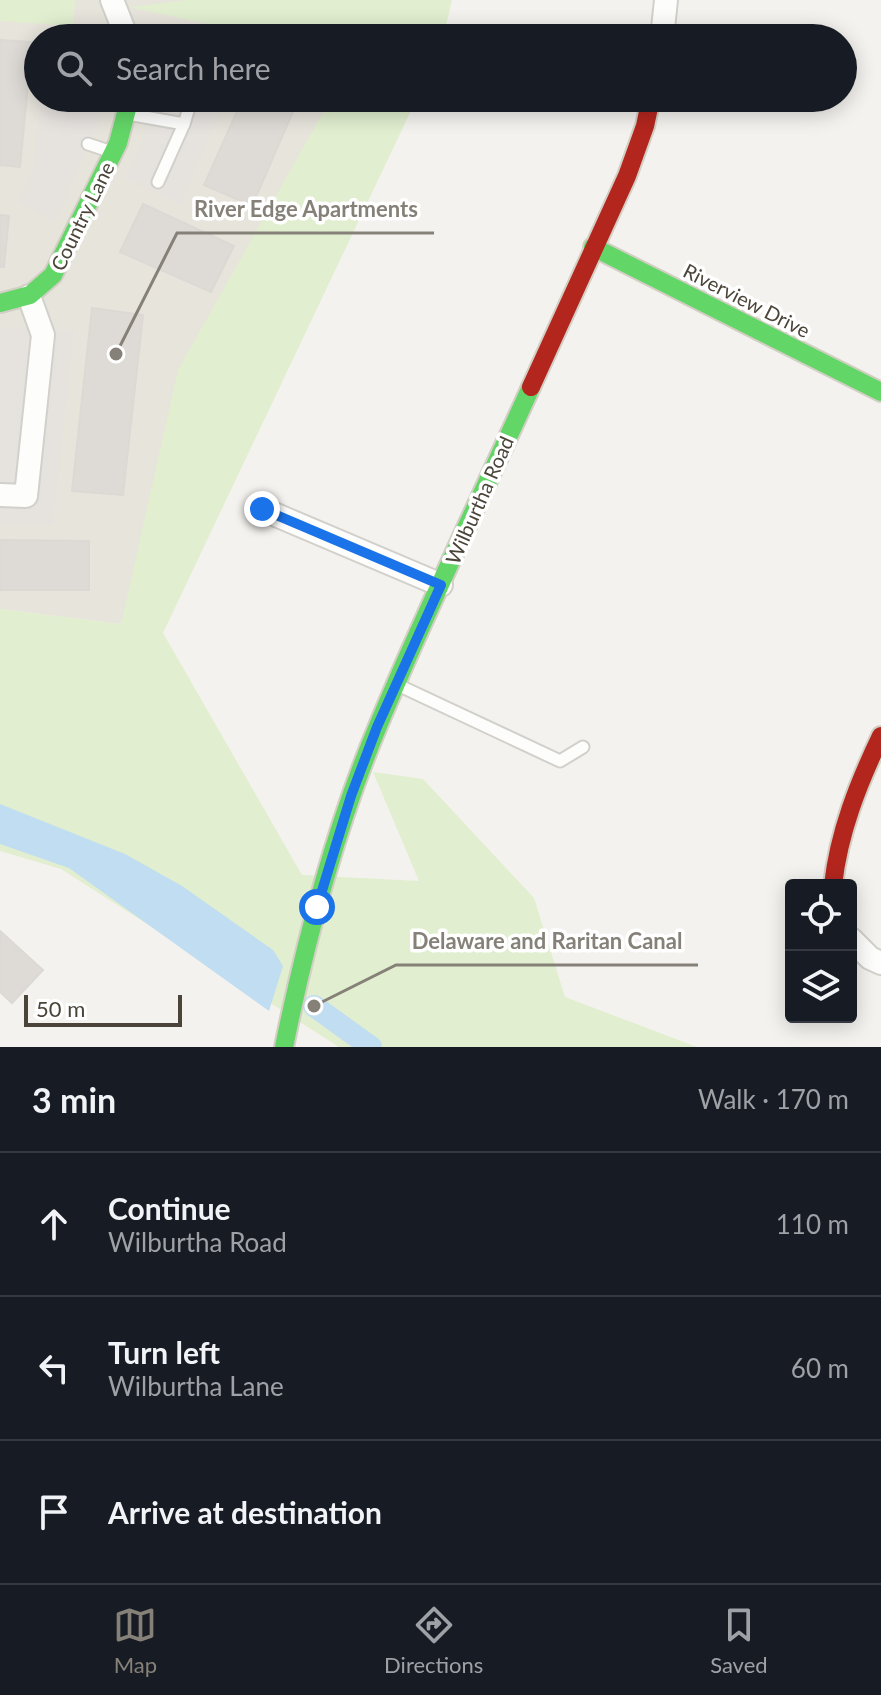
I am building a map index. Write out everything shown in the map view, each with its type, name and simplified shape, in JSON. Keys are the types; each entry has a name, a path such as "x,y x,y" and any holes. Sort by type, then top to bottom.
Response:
{"street":[{"path":"112,0 121,24"},
{"path":"663,24 666,0"},
{"name":"Country Lane","path":"29,296 40,290 53,275 113,153 126,112"},
{"name":"Wilburtha Road","path":"284,1047 309,932 351,796 395,684 627,176 648,112"},
{"name":"Riverview Drive","path":"593,247 881,392"},
{"path":"0,303 29,296 43,335 26,496 0,495"},
{"path":"262,509 441,585"},
{"path":"834,879 851,809 881,736"},
{"path":"857,945 870,958 881,963"}],"lane":[{"path":"147,112 184,124"},
{"path":"158,182 188,112"},
{"path":"88,144 113,153"},
{"path":"395,684 560,761 583,747"}],"shaded area":[{"path":"0,0 364,0 360,24 24,24 24,112 331,112 121,624 0,609"},
{"path":"39,112 101,112 55,222 19,202 33,169"},
{"path":"153,112 220,112 180,205 126,179"},
{"path":"0,328 74,330 53,524 0,525"}],"green space":[{"path":"0,0 75,0 73,24 0,21"},
{"path":"188,0 452,0 446,24 208,24 129,7"},
{"path":"323,112 410,112 163,633 302,875 419,881 373,772 423,779 534,898 565,997 697,1047 339,1047 61,869 0,851 0,609 121,624 178,370"}],"water":[{"path":"0,804 125,854 182,886 273,950 283,966 269,1011 69,868 0,844"}],"building":[{"path":"0,40 24,42 25,112 20,167 0,165"},
{"path":"237,112 293,112 252,206 204,185"},
{"path":"143,204 234,246 211,292 120,252"},
{"path":"0,215 9,216 4,267 0,267"},
{"path":"92,308 143,315 123,495 72,491"},
{"path":"0,540 89,541 89,590 0,590"},
{"path":"0,931 43,970 12,1003 0,992"}],"waterway":[{"path":"314,1006 371,1047"}],"traffic: fast":[{"path":"0,303 30,295 53,275 118,143 126,112"},
{"path":"593,247 881,392"},
{"path":"284,1047 323,884 348,804 415,641 531,387"}],"traffic: jam":[{"path":"531,387 627,176 648,112"},
{"path":"834,879 851,809 881,736"}],"place":[{"name":"River Edge Apartments","path":"116,354"},
{"name":"Delaware and Raritan Canal","path":"314,1006"}],"route":[{"path":"262,509 441,585 377,727 351,796 317,907"}]}
